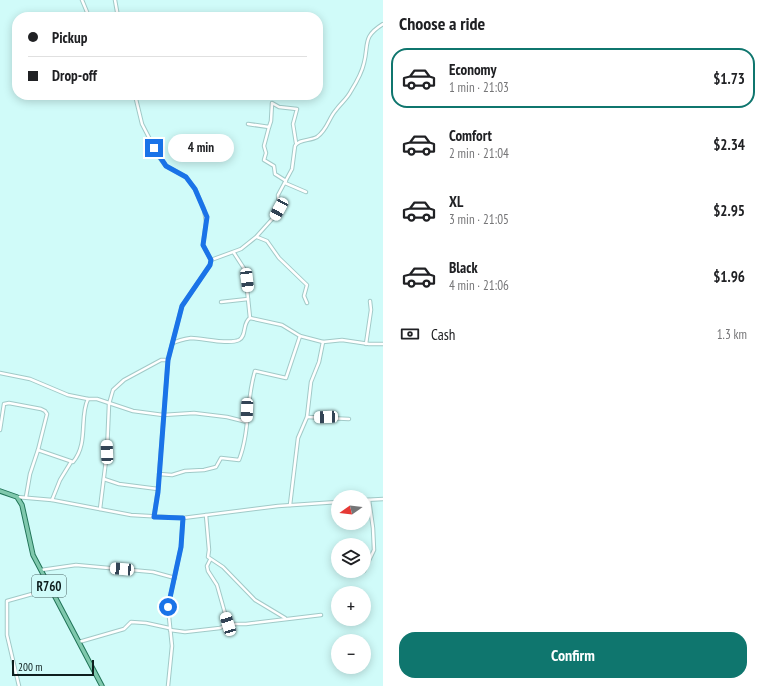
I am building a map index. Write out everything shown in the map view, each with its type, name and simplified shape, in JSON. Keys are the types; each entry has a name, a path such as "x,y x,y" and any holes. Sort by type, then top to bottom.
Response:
{"main road":[{"path":"0,491 17,497"},
{"name":"R760","path":"17,497 22,505 29,542 40,570 102,686"}],"street":[{"path":"82,0 87,12"},
{"path":"115,0 117,12"},
{"path":"296,143 316,137 327,127 335,110 346,100 357,79 364,62 367,41 370,35 383,24"},
{"path":"136,100 142,124 159,157 166,166 186,177 195,189 204,209 206,222 203,245 211,260 210,265 182,306 168,360 158,489 154,517"},
{"path":"211,260 234,253 256,237 274,217 279,209 278,195 286,182 292,169 296,143 293,124 297,109 279,107 272,103 271,121 264,146 266,153 264,160 274,166 275,174 286,182 306,192"},
{"path":"248,124 269,127"},
{"path":"256,237 267,241 279,258 307,285 304,296 307,303"},
{"path":"234,253 245,270 250,318"},
{"path":"221,302 248,299"},
{"path":"366,344 371,310 370,301"},
{"path":"172,343 193,338 206,340 237,340 242,337 246,321 250,318"},
{"path":"250,318 282,325 300,336 323,342 342,340 366,344 383,344"},
{"path":"159,474 172,475 185,471 204,470 216,467 221,458 239,460 245,443 247,410 256,371 286,378 300,336"},
{"path":"290,505 298,438 307,417 311,382 319,362 323,342"},
{"path":"100,509 104,479 109,404 113,390 120,383 161,360 168,360"},
{"path":"0,373 30,379 60,392 88,399 97,399 132,411 163,415 194,413 227,417 247,422"},
{"path":"52,500 60,480 71,462 75,459 81,443 85,426 85,408 88,399"},
{"path":"0,430 4,404 18,404 45,411 47,420 30,474 26,496"},
{"path":"307,417 349,419"},
{"path":"38,450 71,462"},
{"path":"104,479 119,484 158,489"},
{"path":"17,497 26,496 52,500 131,515 183,518 290,505 331,502"},
{"path":"371,500 383,499"},
{"path":"206,515 209,550 208,557 210,560 207,566 208,571 217,585 228,624"},
{"path":"168,686 172,646 168,607 181,547 183,518"},
{"path":"371,518 374,546 371,558"},
{"path":"210,560 223,567 255,600 285,619"},
{"path":"40,570 76,564 153,572 175,578"},
{"path":"19,686 7,635 7,601 50,589"},
{"path":"79,642 124,629 131,622 146,622 185,632 220,628 228,624 246,624 321,615"}],"route":[{"path":"154,148 166,166 186,177 195,189 207,217 202,239 205,250 211,260 206,271 185,298 168,360 158,492 154,517 183,518 181,547 168,607"}]}
